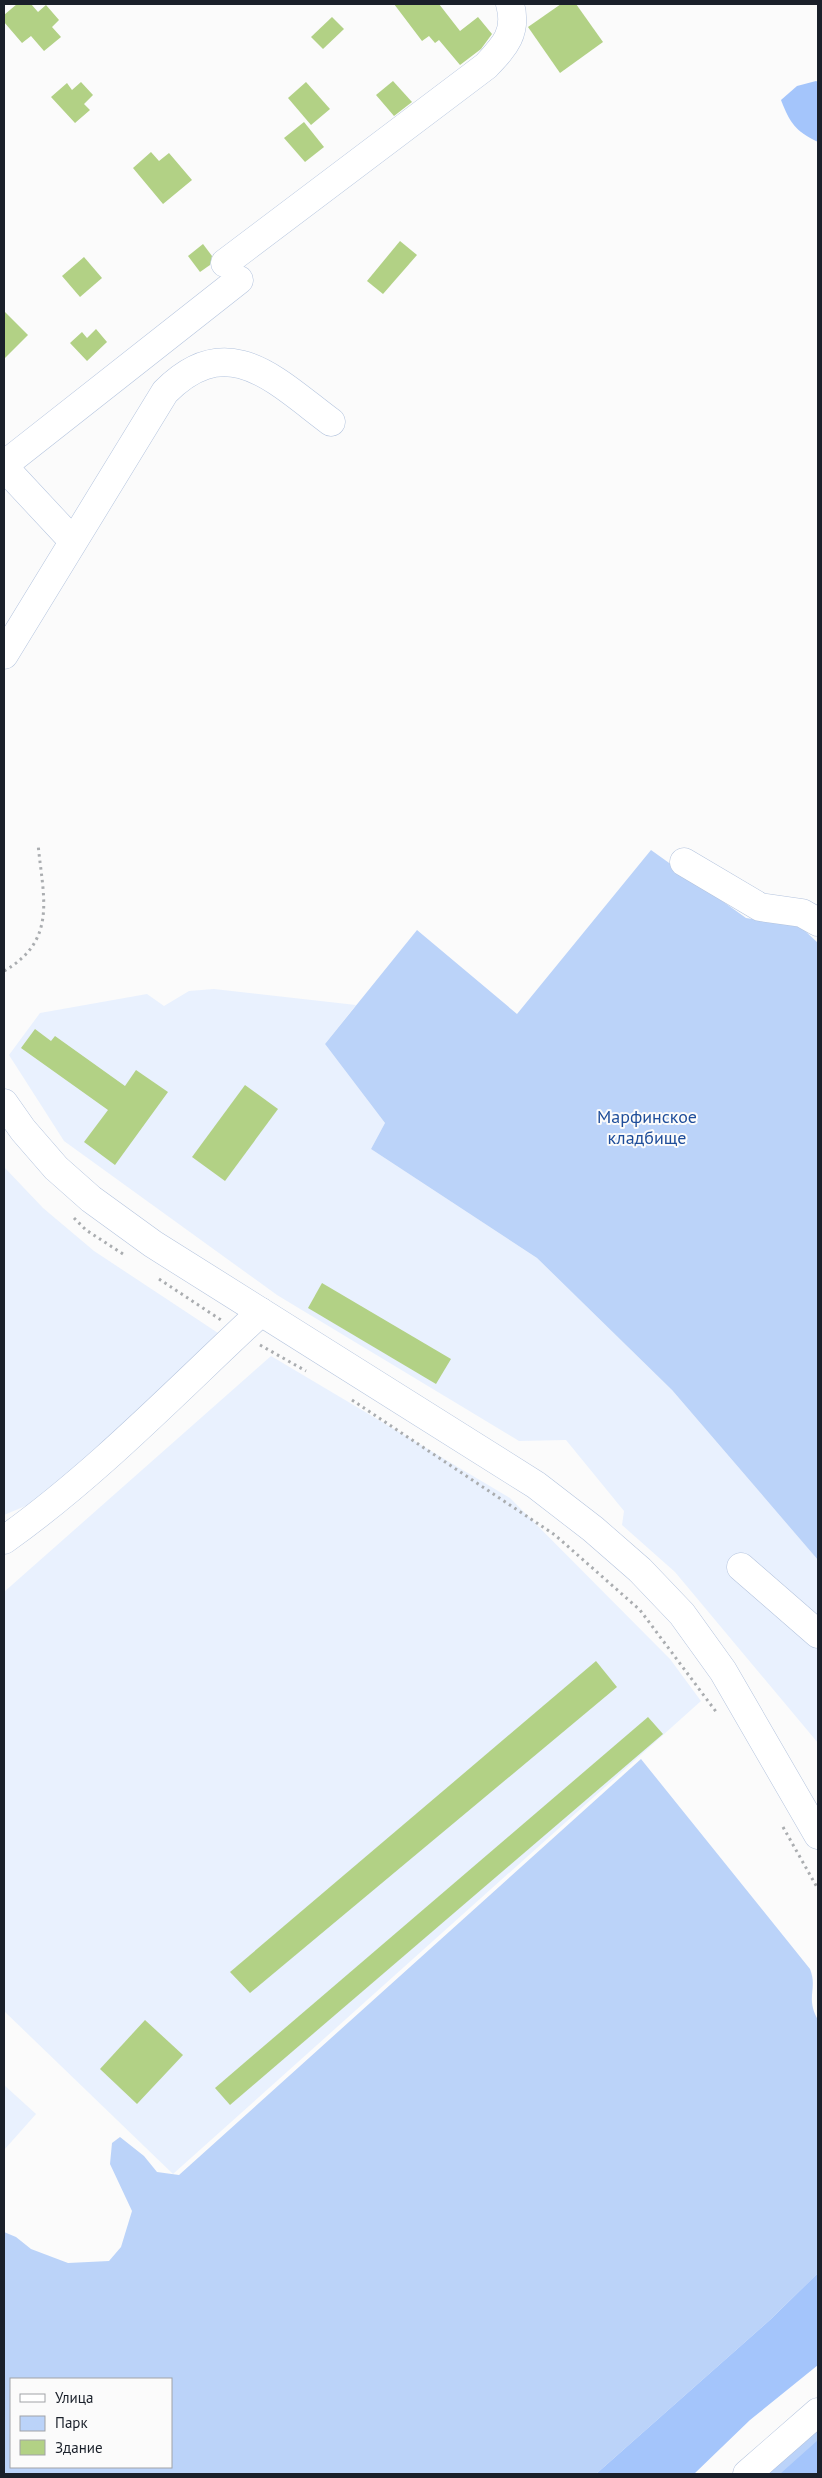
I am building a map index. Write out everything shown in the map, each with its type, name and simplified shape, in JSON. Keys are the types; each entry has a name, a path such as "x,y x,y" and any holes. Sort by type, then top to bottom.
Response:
{"street":[{"path":"73,541 4,466 232,271 486,66 507,43 512,27 510,4"},
{"path":"4,656 165,392 177,380 194,369 214,363 239,362 261,370 331,422"},
{"path":"684,862 760,907 802,912 818,922"},
{"path":"4,1103 23,1130 56,1168 91,1200 153,1244 536,1485 593,1529 640,1570 682,1614 723,1671 818,1835"},
{"path":"4,1540 41,1514 78,1483 261,1312"},
{"path":"741,1567 818,1634"},
{"path":"747,2474 818,2412"}],"path":[{"path":"4,971 19,963 28,954 41,932 44,905 38,844"},
{"path":"72,1216 86,1230 125,1256"},
{"path":"157,1277 240,1332 307,1371"},
{"path":"348,1398 555,1535 640,1610 692,1677 722,1720"},
{"path":"780,1821 818,1890"}],"shaded area":[{"path":"818,82 818,142 794,126 781,100 797,86"},
{"path":"214,989 356,1005 325,1044 385,1123 371,1149 537,1258 672,1390 818,1560 818,1743 675,1572 622,1525 624,1511 566,1440 519,1441 277,1295 64,1141 9,1055 40,1013 147,994 164,1006 189,991"},
{"path":"4,1167 43,1208 94,1251 218,1333 47,1497 4,1515"},
{"path":"271,1356 510,1498 670,1659 701,1701 173,2174 4,2011 4,1592"},
{"path":"4,2085 36,2114 4,2150"},
{"path":"818,2273 818,2365 750,2420 694,2474 596,2474 771,2319"},
{"path":"818,2440 818,2474 780,2474"}],"green space":[{"name":"Марфинское кладбище","path":"651,850 746,918 801,927 818,943 818,1560 672,1390 537,1258 371,1149 385,1123 325,1044 417,930 517,1014"},
{"path":"641,1759 810,1969 813,1982 812,2005 818,2020 818,2273 771,2319 596,2474 4,2474 4,2232 16,2237 31,2249 68,2263 109,2261 121,2247 132,2211 110,2164 112,2143 120,2137 144,2156 157,2172 179,2175"},
{"path":"818,2427 818,2474 764,2474"}],"building":[{"path":"17,4 31,4 38,12 46,5 59,20 52,27 61,37 44,51 31,36 22,43 4,22 4,15"},
{"path":"394,4 439,4 460,31 478,17 492,34 481,49 460,65 439,40 435,43 429,36 422,41"},
{"path":"561,4 576,4 603,42 560,73 528,27"},
{"path":"332,17 344,29 323,49 311,37"},
{"path":"393,81 412,102 394,116 376,95"},
{"path":"81,82 93,95 84,104 90,110 75,123 51,97 67,83 72,90"},
{"path":"306,82 330,109 311,125 288,98"},
{"path":"304,122 324,147 305,162 284,138"},
{"path":"151,152 159,161 169,153 192,180 163,204 133,168"},
{"path":"400,241 417,255 383,294 367,281"},
{"path":"203,244 212,256 210,265 200,272 188,256"},
{"path":"84,257 102,278 80,297 62,276"},
{"path":"4,311 28,335 4,359"},
{"path":"96,329 107,342 87,361 70,343 82,332 87,338"},
{"path":"35,1029 51,1041 55,1036 125,1086 136,1070 168,1092 115,1165 84,1142 108,1110 21,1048"},
{"path":"245,1085 278,1109 225,1181 192,1157"},
{"path":"322,1283 451,1359 436,1384 308,1308"},
{"path":"596,1661 617,1687 250,1993 230,1972"},
{"path":"648,1717 663,1734 230,2105 215,2088"},
{"path":"145,2020 183,2055 137,2104 100,2069"}]}
